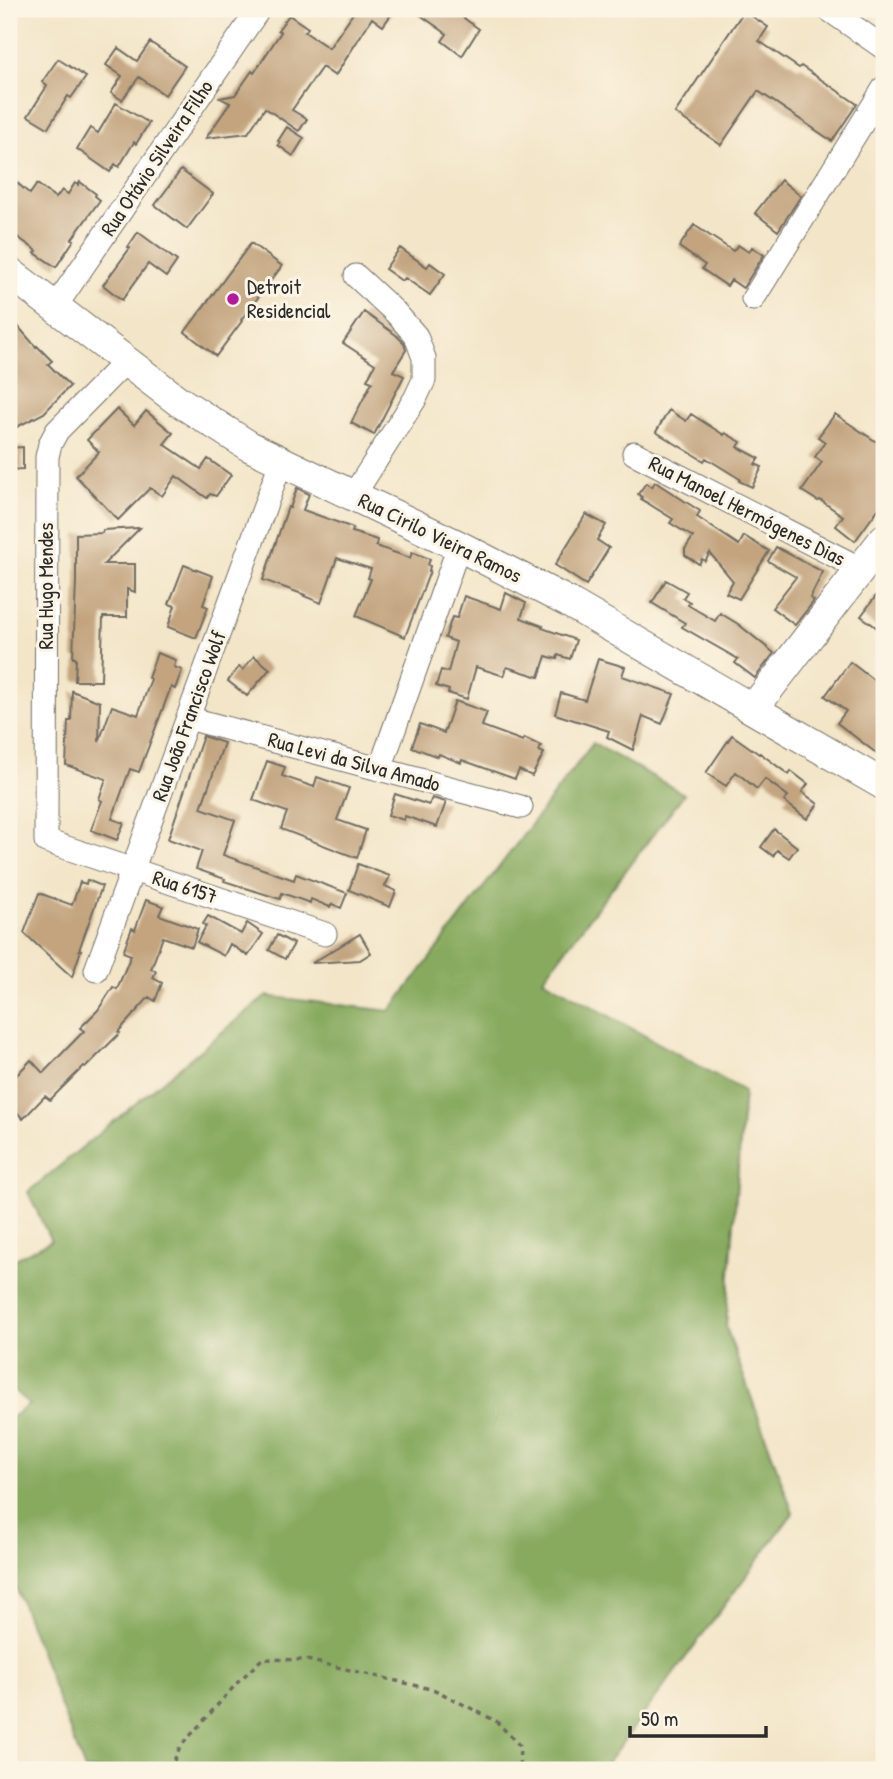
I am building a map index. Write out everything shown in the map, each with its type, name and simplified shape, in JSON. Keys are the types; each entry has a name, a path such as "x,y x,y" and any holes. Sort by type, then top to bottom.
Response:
{"main road":[{"name":"Rua Cirilo Vieira Ramos","path":"9,272 125,362 210,422 281,462 459,546 568,602 884,785"},
{"path":"753,709 884,539"}],"street":[{"name":"Rua Otávio Silveira Filho","path":"55,307 259,9"},
{"path":"828,9 884,48"},
{"path":"752,299 884,88"},
{"path":"353,496 415,399 424,380 424,358 416,336 396,313 356,276"},
{"name":"Rua Hugo Mendes","path":"46,841 47,457 57,431 125,362"},
{"name":"Rua Manoel Hermógenes Dias","path":"634,453 861,569"},
{"name":"Rua João Francisco Wolf","path":"96,970 281,462"},
{"path":"380,769 459,546"},
{"name":"Rua Levi da Silva Amado","path":"188,718 521,807"},
{"name":"Rua 6157","path":"46,841 325,934"}],"path":[{"path":"170,1770 180,1747 262,1659 307,1660 435,1690 495,1721 520,1746 519,1770"}],"green space":[{"path":"593,743 684,794 543,979 744,1091 726,1327 793,1513 602,1770 85,1770 9,1570 9,1419 29,1405 9,1385 9,1262 51,1241 28,1192 266,996 390,1011"}],"building":[{"path":"356,9 395,9 383,26 372,18 335,76 322,67 292,110 307,119 299,131 265,108 248,133 206,138 230,103 220,98 235,95 252,71 254,73 289,15 308,28 305,32 329,48"},
{"path":"412,9 451,9 479,29 462,56 442,41 447,34"},
{"path":"744,11 768,27 759,41 857,104 832,141 758,91 721,145 675,113"},
{"path":"150,42 185,66 165,95 139,77 122,100 111,93 122,76 106,65 118,48 137,61"},
{"path":"58,59 86,77 71,98 68,96 48,128 28,116 47,86 42,82"},
{"path":"116,103 149,123 119,167 115,164 110,172 77,149 90,128 98,133"},
{"path":"287,127 304,138 293,156 278,145"},
{"path":"181,170 213,194 187,229 155,205"},
{"path":"9,176 30,194 37,184 56,198 62,190 68,194 75,183 78,185 80,182 100,200 56,267 9,231"},
{"path":"781,180 801,196 778,231 755,213"},
{"path":"694,225 733,251 738,245 749,252 752,247 764,255 743,288 731,280 727,286 702,269 705,265 679,247"},
{"path":"138,232 177,261 166,277 148,264 122,300 103,285 130,248 128,247"},
{"name":"Detroit Residencial","path":"251,243 282,266 216,356 185,332"},
{"path":"400,248 427,267 430,263 445,274 430,295 405,278 402,281 385,269"},
{"path":"364,312 396,335 404,343 406,350 393,371 404,376 374,435 351,423 372,382 367,380 375,364 343,343"},
{"path":"9,316 52,361 48,364 70,386 44,413 9,431"},
{"path":"117,409 134,425 146,411 173,433 164,444 201,469 208,459 231,475 216,496 210,494 207,498 176,476 162,496 150,488 118,520 76,476 99,452 87,440"},
{"path":"669,410 686,421 691,414 724,435 725,433 741,442 738,447 759,458 755,464 762,467 752,487 706,458 704,461 656,432"},
{"path":"835,414 884,447 884,501 855,541 836,526 843,516 802,491 822,462 815,457 825,442 818,437"},
{"path":"23,447 23,469 9,470 9,448"},
{"path":"655,482 700,511 697,517 739,545 744,536 769,551 739,599 726,593 733,581 710,553 705,561 702,559 699,564 685,555 685,549 693,537 670,523 673,519 641,499 638,494 646,483 652,487"},
{"path":"297,488 309,494 303,510 353,528 352,532 377,540 376,546 410,558 412,552 430,559 430,571 405,637 356,616 371,579 368,578 371,569 337,558 321,603 263,580"},
{"path":"586,514 606,525 597,540 609,548 586,585 555,565"},
{"path":"140,528 104,564 135,564 135,592 127,589 127,617 103,617 101,681 75,681 76,658 73,658 76,534"},
{"path":"776,547 823,572 810,598 814,601 795,625 772,608 796,577 768,561"},
{"path":"184,565 213,576 203,605 208,607 196,638 168,627 175,606 169,604"},
{"path":"666,580 687,592 683,598 690,602 688,605 715,621 720,613 774,653 755,678 735,663 738,659 682,627 685,623 652,603"},
{"path":"506,593 526,603 521,618 576,640 570,659 558,655 557,659 546,656 539,677 507,667 504,676 476,667 467,699 436,686 441,670 448,672 456,642 445,638 452,617 457,618 464,596 501,609"},
{"path":"876,596 884,603 884,633 861,616"},
{"path":"157,653 176,660 174,667 182,670 175,689 171,687 139,772 130,769 112,819 124,823 117,840 91,830 102,801 99,799 106,779 66,765 72,691 100,702 99,742 112,706 138,715"},
{"path":"254,656 270,669 247,696 228,681 239,667 243,670"},
{"path":"598,659 625,667 622,676 674,694 662,724 643,716 633,750 607,737 609,731 555,714 561,693 585,700"},
{"path":"850,662 884,688 884,759 837,723 846,711 825,696"},
{"path":"455,701 487,712 482,726 523,741 524,738 541,746 539,751 544,753 532,776 519,770 515,779 462,760 461,763 412,747 420,724 444,733"},
{"path":"732,735 789,775 791,771 808,784 802,792 818,804 807,819 784,801 788,796 765,779 757,789 736,772 726,786 706,773"},
{"path":"203,736 224,743 201,808 235,820 223,855 294,880 296,874 347,893 341,908 332,904 330,907 311,899 310,903 282,893 280,899 224,881 225,879 196,869 202,851 168,839"},
{"path":"267,761 285,767 282,776 314,787 317,777 349,788 337,820 366,830 357,858 281,829 287,812 253,800"},
{"path":"395,794 429,805 432,798 446,802 437,827 405,816 404,820 388,815"},
{"path":"774,829 797,847 789,858 777,850 773,856 761,847"},
{"path":"358,864 390,876 385,886 396,891 390,907 349,890"},
{"path":"87,880 102,886 72,977 24,933 39,893 72,905 80,882 86,884"},
{"path":"146,900 163,906 159,915 198,929 192,947 163,937 151,969 156,971 153,978 162,983 155,1001 149,997 118,1032 120,1033 86,1067 50,1100 45,1096 23,1119 9,1103 9,1083 31,1060 43,1073 84,1031 80,1028 98,1010 113,987 117,989 131,955 123,952"},
{"path":"208,916 241,934 247,923 263,934 248,956 230,944 224,956 197,942"},
{"path":"360,934 371,953 360,960 312,963"},
{"path":"277,935 294,944 285,959 269,950"}],"place":[{"name":"Detroit Residencial","path":"233,299"}]}
